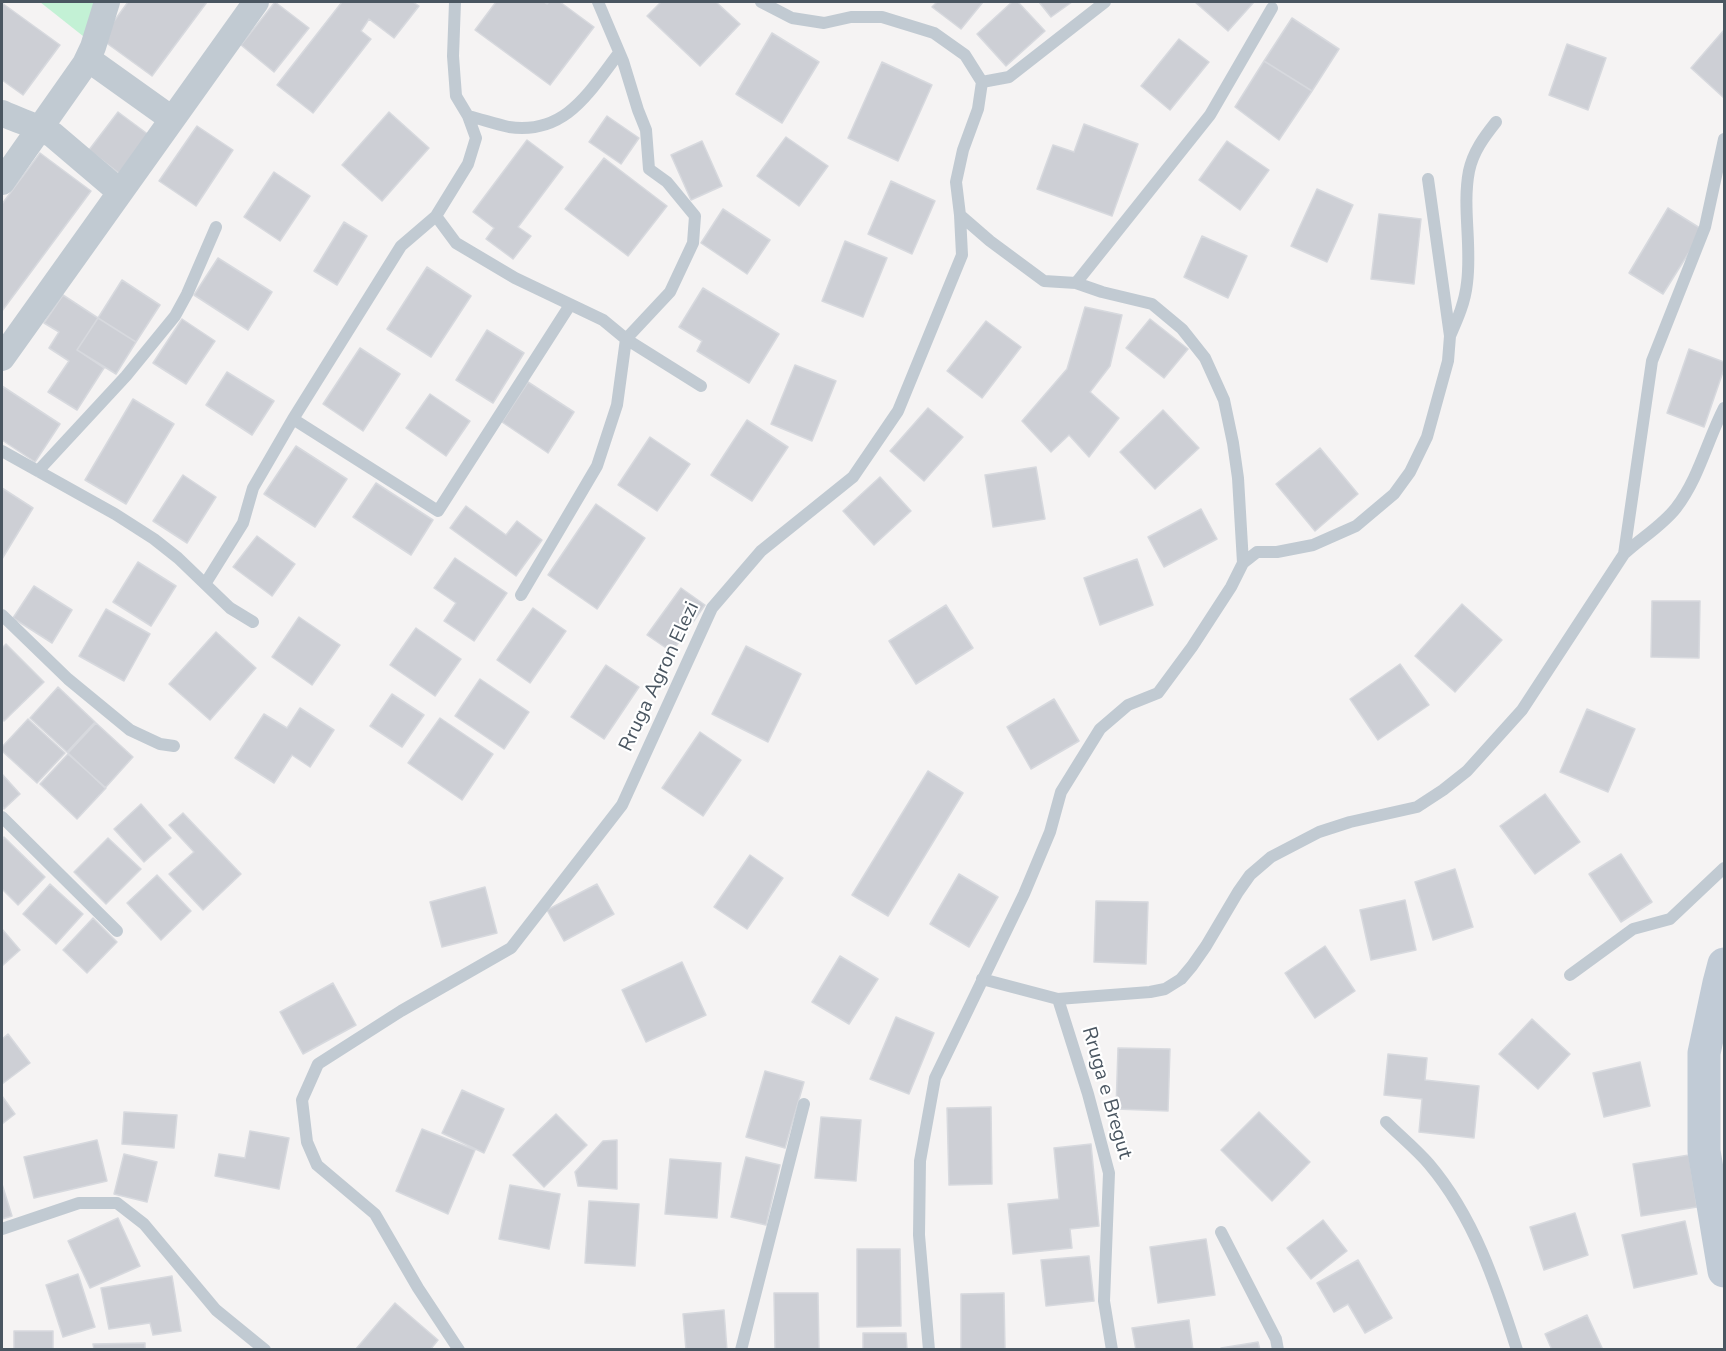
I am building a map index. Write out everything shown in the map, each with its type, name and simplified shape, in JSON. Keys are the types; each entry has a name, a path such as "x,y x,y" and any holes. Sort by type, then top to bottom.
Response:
{"street":[{"path":"2,182 88,59 107,2"},
{"path":"2,358 256,2"},
{"path":"88,59 172,119"},
{"path":"2,113 52,135 120,192"},
{"path":"1725,964 1704,1053 1704,1151 1725,1271"}],"lane":[{"path":"205,584 243,523 253,488 400,246 436,216 468,164 476,138 468,116 456,96 453,56 455,2"},
{"path":"521,595 597,466 617,405 626,339 670,292 693,243 694,216 667,182 649,170 646,130 598,2"},
{"path":"761,2 792,18 824,23 851,17 882,16 934,33 965,55 982,82 1010,77 1105,2"},
{"path":"1076,283 1210,115 1272,8"},
{"path":"468,116 509,127 532,128 554,122 577,107 619,53"},
{"name":"Rruga Agron Elezi","path":"459,1350 418,1288 375,1214 317,1165 307,1142 302,1100 318,1064 401,1011 511,948 622,805 712,608 760,550 853,477 898,411 962,255 956,182 963,150 978,109 982,82"},
{"path":"1450,336 1460,313 1467,282 1469,170 1480,143 1496,122"},
{"path":"1624,554 1652,361 1706,227 1725,139"},
{"path":"929,1350 919,1235 920,1161 935,1078 1024,894 1046,842 1061,792 1100,729 1128,705 1158,693 1192,647 1231,587 1243,563 1257,552 1277,552 1313,545 1356,526 1394,494 1410,472 1427,437 1448,361 1450,336 1428,179"},
{"path":"960,215 990,241 1044,281 1076,283 1152,304 1182,329 1204,358 1224,400 1238,477 1243,563"},
{"path":"436,216 456,243 514,278 603,320 626,339 701,386"},
{"path":"38,471 126,376 175,316 216,227"},
{"path":"294,419 438,511 570,305"},
{"path":"982,979 1058,999 1150,992 1165,988 1181,979 1192,966 1250,875 1271,857 1319,832 1417,807 1443,790 1467,771 1522,710 1624,554 1675,510 1688,491 1725,408"},
{"path":"2,451 115,514 154,539 178,558 230,608 253,622"},
{"path":"2,615 68,679 130,730 160,744 174,746"},
{"path":"2,817 117,931"},
{"path":"1570,975 1633,929 1670,919 1725,868"},
{"name":"Rruga e Bregut","path":"1058,999 1088,1094 1109,1173 1104,1301 1112,1350"},
{"path":"741,1350 804,1104"},
{"path":"1386,1122 1428,1163 1460,1207 1486,1257 1518,1350"},
{"path":"2,1229 79,1203 117,1203 144,1224 216,1310 265,1350"},
{"path":"1221,1232 1276,1339 1278,1350"}],"green space":[{"path":"40,2 100,2 88,40"}],"building":[{"path":"128,2 207,2 152,76 101,39"},
{"path":"275,2 309,28 274,72 241,45"},
{"path":"342,2 413,2 419,6 394,38 369,19 361,31 371,39 313,113 277,85"},
{"path":"496,2 544,2 547,4 560,2 594,27 550,85 475,30"},
{"path":"661,2 716,2 740,24 700,66 647,16"},
{"path":"937,2 983,2 961,29 932,7"},
{"path":"1012,2 1018,2 1045,31 1006,66 977,34"},
{"path":"1039,2 1072,2 1051,17"},
{"path":"1195,2 1254,2 1228,31"},
{"path":"2,3 60,45 23,95 2,80"},
{"path":"1292,18 1339,49 1312,91 1264,61"},
{"path":"1724,30 1724,98 1691,68"},
{"path":"772,33 819,62 782,123 736,94"},
{"path":"1179,39 1209,62 1170,110 1141,86"},
{"path":"1567,44 1606,58 1588,110 1549,95"},
{"path":"1264,61 1312,91 1279,140 1235,107"},
{"path":"882,62 932,85 898,161 848,138"},
{"path":"118,112 149,135 120,174 89,150"},
{"path":"389,112 429,148 382,201 342,165"},
{"path":"607,116 639,138 621,164 589,142"},
{"path":"1084,124 1138,144 1112,216 1037,189 1053,145 1074,152"},
{"path":"197,126 233,150 196,206 159,181"},
{"path":"786,137 828,166 799,206 757,176"},
{"path":"527,140 563,167 518,227 531,236 513,259 486,239 494,228 473,212"},
{"path":"702,141 722,186 691,200 671,155"},
{"path":"1227,141 1269,170 1240,210 1199,180"},
{"path":"40,153 91,191 2,311 2,204"},
{"path":"604,158 667,206 628,256 565,209"},
{"path":"274,172 310,196 280,241 244,217"},
{"path":"891,181 935,201 912,254 868,234"},
{"path":"1317,189 1353,205 1327,262 1291,246"},
{"path":"1668,208 1703,230 1663,294 1629,273"},
{"path":"723,209 770,240 747,274 701,243"},
{"path":"1379,214 1421,219 1414,284 1371,279"},
{"path":"344,222 367,236 337,285 314,271"},
{"path":"1202,236 1247,256 1228,298 1184,277"},
{"path":"845,241 887,258 863,317 822,301"},
{"path":"218,258 272,292 248,330 194,295"},
{"path":"427,267 471,296 431,357 387,329"},
{"path":"122,280 160,305 136,342 98,318"},
{"path":"703,288 779,334 749,383 697,351 702,341 679,327"},
{"path":"63,295 98,318 77,350 104,368 77,410 48,392 69,361 49,348 59,332 44,323"},
{"path":"1085,307 1122,315 1110,366 1090,392 1119,418 1089,457 1069,435 1051,452 1022,421 1067,369"},
{"path":"98,318 136,342 116,374 77,350"},
{"path":"182,319 215,341 186,384 153,363"},
{"path":"1150,319 1188,349 1164,378 1126,348"},
{"path":"986,321 1021,347 982,398 947,371"},
{"path":"487,330 524,353 493,403 456,380"},
{"path":"360,348 400,374 363,431 323,404"},
{"path":"1689,349 1724,362 1724,369 1704,427 1667,413"},
{"path":"795,365 836,381 812,441 771,424"},
{"path":"227,372 274,401 252,435 206,405"},
{"path":"528,382 574,412 548,453 502,422"},
{"path":"2,386 60,424 35,462 2,440"},
{"path":"430,394 470,421 446,456 406,428"},
{"path":"133,399 174,424 126,504 85,480"},
{"path":"928,408 963,437 924,481 890,451"},
{"path":"1163,410 1199,448 1155,489 1120,452"},
{"path":"747,420 788,447 752,501 711,475"},
{"path":"650,437 690,464 657,511 618,485"},
{"path":"296,446 347,479 315,527 264,494"},
{"path":"1320,448 1358,494 1315,531 1276,484"},
{"path":"1036,467 1045,519 993,527 985,475"},
{"path":"183,475 216,497 187,543 153,521"},
{"path":"880,477 911,511 874,545 843,511"},
{"path":"376,483 433,520 411,555 353,517"},
{"path":"2,488 33,508 2,559"},
{"path":"596,504 645,538 597,609 548,575"},
{"path":"466,506 506,535 517,521 542,540 516,576 450,528"},
{"path":"1201,509 1217,539 1164,567 1148,537"},
{"path":"257,536 295,564 272,596 233,567"},
{"path":"455,558 507,593 474,641 444,621 456,603 434,588"},
{"path":"1137,559 1153,605 1100,625 1084,578"},
{"path":"138,562 176,586 151,626 113,602"},
{"path":"34,586 72,610 52,643 13,618"},
{"path":"681,588 705,605 672,652 647,635"},
{"path":"1652,601 1700,601 1699,658 1651,657"},
{"path":"1462,604 1502,640 1455,692 1415,656"},
{"path":"946,605 973,648 916,684 889,641"},
{"path":"533,608 566,631 530,683 497,660"},
{"path":"106,609 150,634 124,681 79,656"},
{"path":"299,617 340,645 312,685 272,657"},
{"path":"416,628 461,659 435,696 390,665"},
{"path":"216,632 256,668 210,720 169,684"},
{"path":"6,644 44,682 4,721 2,719 2,648"},
{"path":"746,646 801,674 768,742 712,714"},
{"path":"1400,664 1429,705 1378,740 1350,699"},
{"path":"606,665 639,687 604,739 571,717"},
{"path":"480,679 529,712 504,749 455,716"},
{"path":"58,687 95,722 67,752 30,718"},
{"path":"392,694 424,715 402,747 370,726"},
{"path":"1054,699 1079,741 1031,769 1007,727"},
{"path":"300,708 334,730 310,767 292,755 274,783 235,758 264,714 287,728"},
{"path":"1587,709 1635,729 1608,792 1560,772"},
{"path":"440,718 493,754 462,800 408,763"},
{"path":"28,719 65,753 37,783 2,751 2,747"},
{"path":"96,723 133,757 105,788 68,753"},
{"path":"700,732 741,760 703,816 662,788"},
{"path":"68,754 106,788 77,819 40,784"},
{"path":"928,771 963,793 888,916 852,895"},
{"path":"2,774 20,794 4,809 2,806"},
{"path":"1545,794 1580,842 1535,874 1500,826"},
{"path":"141,804 171,838 144,862 114,829"},
{"path":"183,813 241,874 203,910 169,874 194,852 169,825"},
{"path":"4,837 45,877 18,905 2,889 2,840"},
{"path":"108,838 141,869 106,904 74,872"},
{"path":"1621,854 1652,902 1621,922 1589,874"},
{"path":"750,855 783,878 747,929 714,907"},
{"path":"1455,869 1473,927 1433,940 1415,882"},
{"path":"959,874 998,897 969,947 930,924"},
{"path":"157,875 191,911 161,940 127,903"},
{"path":"50,884 83,914 56,944 23,914"},
{"path":"597,884 614,914 564,941 547,910"},
{"path":"485,887 497,933 442,947 430,902"},
{"path":"1405,900 1416,950 1371,960 1360,910"},
{"path":"1096,901 1148,902 1146,964 1094,962"},
{"path":"93,918 117,942 87,973 63,950"},
{"path":"2,929 20,950 2,966"},
{"path":"1325,946 1355,991 1315,1018 1285,973"},
{"path":"840,956 878,979 849,1024 812,1002"},
{"path":"682,962 706,1015 646,1042 622,990"},
{"path":"333,983 356,1025 303,1054 280,1012"},
{"path":"896,1017 934,1033 909,1094 870,1079"},
{"path":"1532,1019 1570,1054 1538,1089 1499,1054"},
{"path":"8,1034 30,1063 2,1084 2,1039"},
{"path":"1118,1048 1170,1049 1168,1111 1116,1109"},
{"path":"1388,1054 1427,1058 1425,1080 1479,1086 1474,1138 1419,1132 1422,1099 1384,1095"},
{"path":"1640,1062 1650,1106 1604,1117 1593,1073"},
{"path":"765,1071 804,1082 785,1148 746,1137"},
{"path":"462,1090 504,1109 484,1153 442,1133"},
{"path":"2,1096 15,1114 2,1124"},
{"path":"991,1107 992,1184 949,1185 947,1108"},
{"path":"124,1112 177,1115 174,1148 122,1144"},
{"path":"1259,1112 1310,1162 1272,1201 1221,1150"},
{"path":"556,1114 587,1145 544,1187 513,1155"},
{"path":"821,1117 861,1120 856,1181 815,1178"},
{"path":"422,1129 475,1150 448,1214 396,1191"},
{"path":"250,1131 289,1138 279,1189 215,1176 219,1154 245,1158"},
{"path":"97,1140 107,1181 34,1198 24,1157"},
{"path":"617,1140 617,1189 578,1186 575,1172 603,1141"},
{"path":"1091,1144 1099,1226 1070,1229 1072,1248 1013,1254 1008,1204 1059,1199 1054,1148"},
{"path":"124,1154 157,1162 147,1202 114,1194"},
{"path":"1689,1155 1697,1207 1641,1216 1633,1164"},
{"path":"746,1157 780,1165 766,1225 731,1217"},
{"path":"670,1159 721,1163 717,1218 665,1214"},
{"path":"2,1184 12,1216 2,1219"},
{"path":"510,1185 560,1194 549,1249 499,1239"},
{"path":"589,1201 639,1204 635,1266 585,1263"},
{"path":"1575,1213 1588,1255 1544,1270 1530,1227"},
{"path":"118,1218 140,1266 90,1288 68,1241"},
{"path":"1323,1220 1347,1251 1311,1279 1287,1248"},
{"path":"1685,1221 1697,1274 1634,1288 1622,1235"},
{"path":"1206,1239 1215,1295 1158,1303 1150,1247"},
{"path":"857,1249 900,1249 901,1326 857,1327"},
{"path":"1089,1256 1094,1301 1046,1306 1041,1260"},
{"path":"1358,1260 1392,1318 1365,1333 1348,1304 1334,1312 1317,1283"},
{"path":"78,1274 95,1327 63,1337 46,1285"},
{"path":"172,1276 181,1331 153,1335 150,1323 109,1329 101,1288"},
{"path":"774,1293 818,1293 819,1350 775,1350"},
{"path":"1004,1293 1005,1350 961,1350 961,1294"},
{"path":"395,1303 438,1340 430,1350 357,1350 356,1349"},
{"path":"724,1310 727,1350 686,1350 683,1314"},
{"path":"1587,1315 1603,1350 1552,1350 1545,1334"},
{"path":"1189,1320 1193,1350 1136,1350 1132,1328"},
{"path":"14,1331 53,1331 53,1350 14,1350"},
{"path":"863,1333 906,1333 907,1350 863,1350"},
{"path":"1258,1342 1260,1350 1222,1350 1221,1348"},
{"path":"145,1343 145,1350 94,1350 93,1344"}]}
